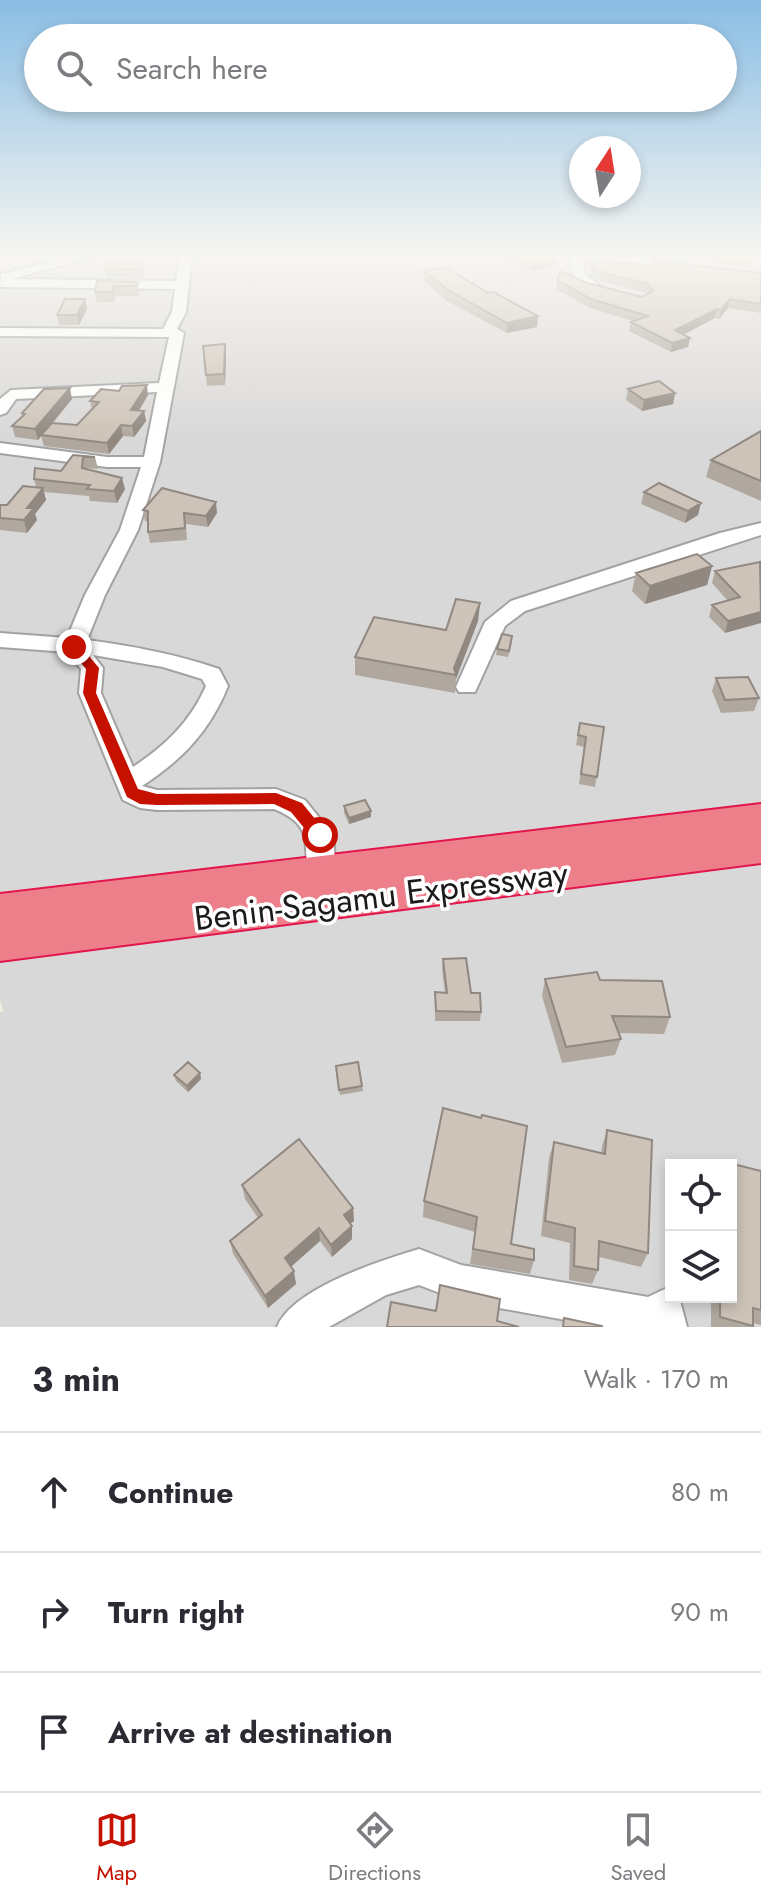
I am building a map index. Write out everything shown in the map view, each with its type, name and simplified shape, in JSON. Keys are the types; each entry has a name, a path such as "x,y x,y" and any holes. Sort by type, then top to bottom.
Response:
{"highway":[{"name":"Benin-Sagamu Expressway","path":"0,911 761,819"},
{"name":"Benin-Sagamu Expressway","path":"0,943 761,848"}],"street":[{"path":"168,332 176,317"},
{"path":"0,332 177,333 151,462 129,530 95,595 74,647"},
{"path":"0,410 11,395 167,387"},
{"path":"0,448 107,462 151,462"},
{"path":"0,465 20,450"},
{"path":"467,687 496,622 508,611 727,537 761,529"},
{"path":"0,640 74,647 188,664 211,674 217,686 206,714 187,739 155,766 128,783"},
{"path":"74,647 92,668 90,693 132,793 140,798 276,799 296,807 320,835 322,873"},
{"path":"296,1327 332,1303 380,1279 419,1267 461,1283 653,1317 665,1308 668,1327"}],"shaded area":[{"path":"0,317 761,317 761,1327 0,1327 0,1012 4,1011 0,1000"}],"building":[{"path":"496,317 534,317 507,323"},
{"path":"645,317 701,317 675,330 690,338 672,343 631,322"},
{"path":"225,344 224,374 206,375 203,346"},
{"path":"659,381 675,393 644,400 628,389"},
{"path":"147,385 131,410 144,411 132,426 121,425 107,443 41,435 52,423 77,425 99,402 90,401 101,389 119,391 122,386"},
{"path":"70,388 35,429 12,426 44,389"},
{"path":"761,431 761,481 711,460"},
{"path":"73,455 95,457 83,457 82,468 122,478 114,491 34,479 35,468 61,471"},
{"path":"659,483 701,503 688,511 644,492"},
{"path":"23,486 43,488 27,508 34,508 24,520 0,518 0,505 7,505"},
{"path":"162,488 216,502 206,516 184,513 185,528 148,532 148,511 143,510"},
{"path":"697,554 712,566 650,586 636,573"},
{"path":"760,562 761,612 728,621 712,605 740,597 715,571"},
{"path":"456,599 480,603 454,668 456,675 355,657 374,617 446,630"},
{"path":"502,634 512,636 509,651 497,649"},
{"path":"748,677 759,698 725,700 716,678"},
{"path":"580,723 604,727 597,777 581,774 586,737 578,735"},
{"path":"365,800 371,811 349,818 344,806"},
{"path":"466,958 471,993 480,993 481,1012 436,1011 435,992 447,993 443,959"},
{"path":"597,972 600,980 662,981 670,1017 612,1016 621,1039 566,1047 545,979"},
{"path":"188,1062 200,1073 187,1086 174,1075"},
{"path":"358,1062 362,1086 339,1090 336,1066"},
{"path":"443,1108 527,1126 511,1244 534,1249 534,1260 473,1249 477,1217 424,1201"},
{"path":"607,1130 652,1140 648,1253 599,1241 598,1270 574,1266 575,1228 545,1221 554,1142 605,1154"},
{"path":"299,1139 353,1208 344,1215 352,1226 331,1245 319,1228 285,1258 294,1271 265,1296 230,1241 262,1215 242,1185"},
{"path":"737,1165 761,1171 761,1310 753,1308 753,1326 720,1317 720,1303 737,1303"},
{"path":"440,1285 500,1299 497,1321 519,1327 387,1327 391,1302 436,1311"},
{"path":"564,1318 602,1326 602,1327 563,1327"}],"route":[{"path":"74,647 92,668 90,693 132,793 140,798 157,800 276,799 296,807 320,835"}]}
